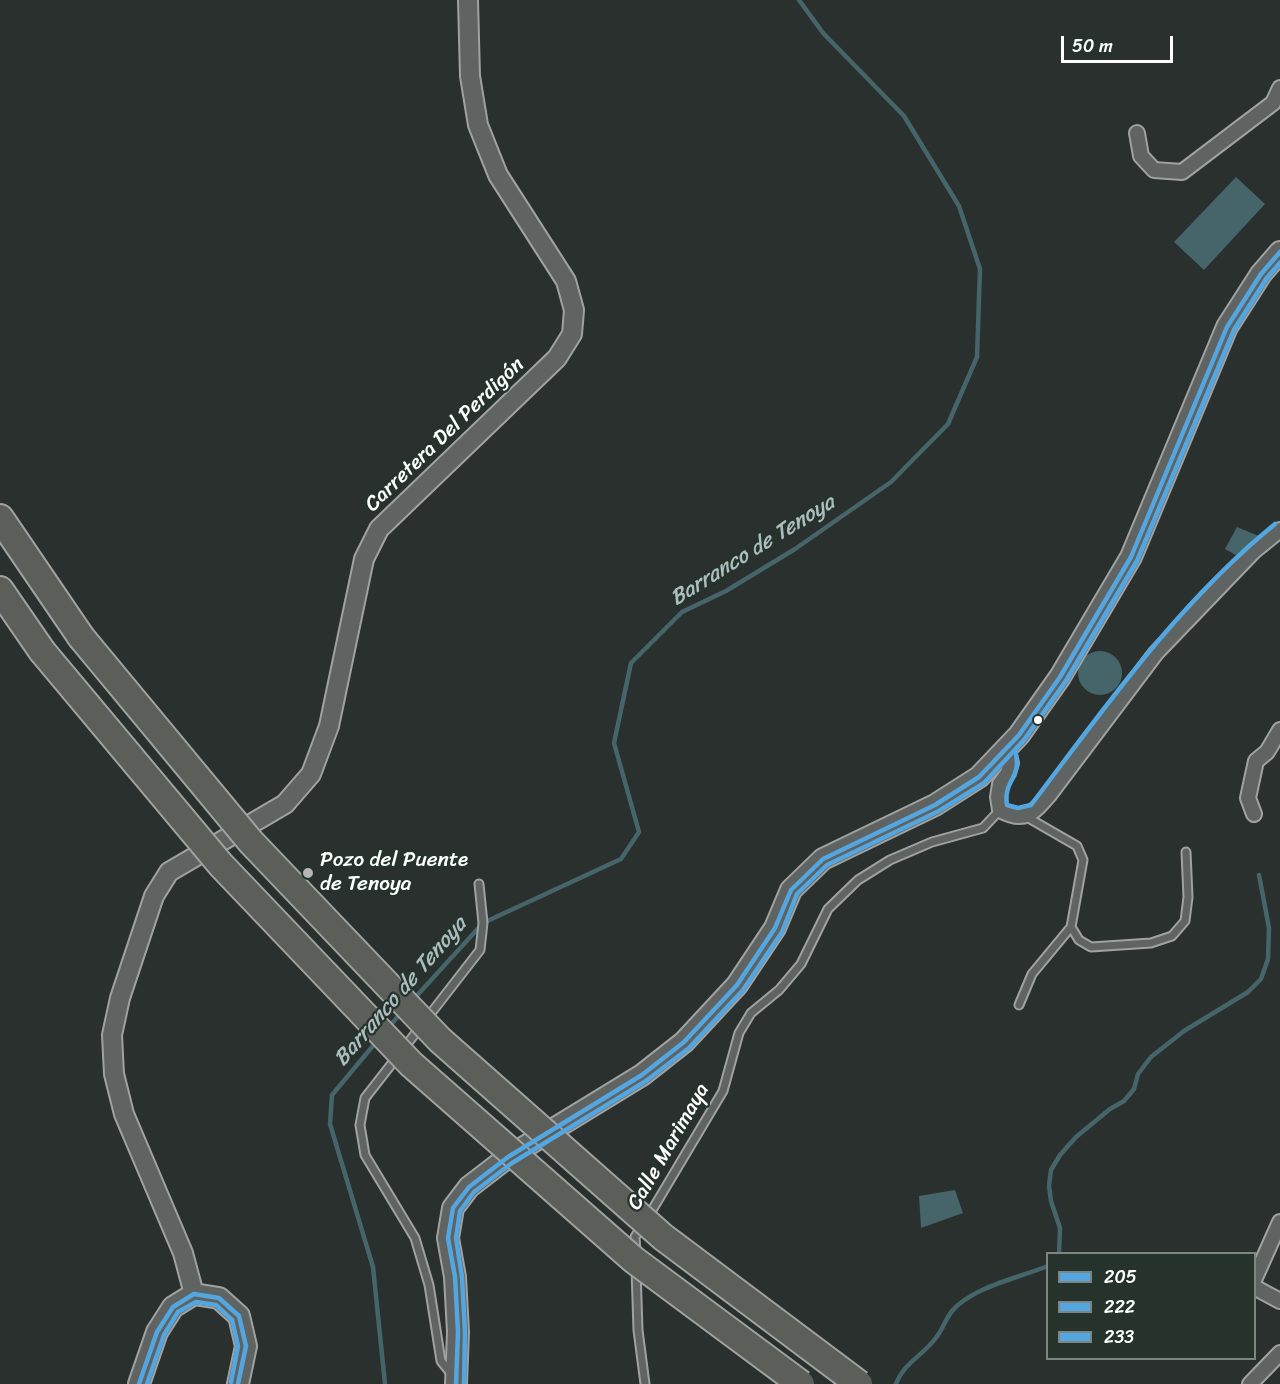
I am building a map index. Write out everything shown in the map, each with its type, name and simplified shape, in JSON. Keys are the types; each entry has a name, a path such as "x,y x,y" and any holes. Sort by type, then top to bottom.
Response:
{"highway":[{"path":"0,518 81,637 251,842 440,1040 663,1237 859,1384"},
{"path":"0,590 42,651 221,865 411,1064 634,1260 801,1384"}],"main road":[{"path":"456,1382 458,1332 455,1277 448,1238 453,1208 469,1187 508,1157 642,1075 684,1042 737,985 775,928 791,890 823,859 935,805 979,777 1019,735 1060,677 1131,557 1227,327 1261,274 1280,252"},
{"path":"139,1384 157,1332 173,1307 194,1294 219,1298 239,1316 246,1346 238,1384"}],"street":[{"name":"Carretera Del Perdigón","path":"194,1294 183,1253 124,1113 114,1074 112,1035 120,998 154,896 169,872 285,804 311,774 329,726 364,559 379,529 557,358 572,334 574,310 566,281 498,175 478,124 470,76 468,0"},
{"path":"1137,133 1141,156 1154,170 1182,172 1273,103 1280,88"},
{"path":"1007,748 1011,763 1008,773 1000,784 998,797 1000,810 1012,816 1025,816 1036,811 1049,795 1156,653 1254,551 1280,530"},
{"path":"1254,814 1248,798 1256,761 1267,752 1280,730"},
{"path":"1256,1276 1280,1222"},
{"path":"1256,1288 1280,1301"},
{"path":"1250,1384 1280,1353"}],"lane":[{"name":"Calle Marimaya","path":"645,1384 638,1330 635,1237 723,1091 739,1033 751,1013 779,990 801,964 828,909 858,880 890,860 932,842 983,828 1000,810"},
{"path":"1019,1005 1032,974 1071,927 1083,860 1077,846 1025,816"},
{"path":"1071,927 1079,940 1091,946 1151,943 1172,936 1185,921 1188,897 1186,852"},
{"path":"456,1382 441,1361 429,1285 415,1238 364,1155 360,1125 365,1098 480,950 483,923 479,884"}],"water":[{"path":"1236,177 1265,204 1204,270 1174,242"},
{"path":"1237,527 1261,537 1239,557 1225,549"},
{"path":"1100,651 1109,652 1116,657 1121,664 1121,682 1116,689 1109,694 1100,695 1091,694 1084,689 1079,682 1078,673 1079,664 1084,657 1091,652"},
{"path":"955,1190 963,1213 921,1228 919,1196"}],"waterway":[{"name":"Barranco de Tenoya","path":"412,1001 483,923 621,859 639,832 614,743 631,663 682,612 726,591 795,549 891,482 948,424 977,357 980,269 959,206 904,116 823,33 799,0"},
{"path":"1059,1252 1060,1228 1051,1201 1049,1186 1051,1170 1060,1155 1076,1137 1110,1109 1124,1101 1134,1089 1138,1074 1151,1057 1184,1031 1248,992 1261,979 1268,959 1269,928 1259,875"},
{"name":"Barranco de Tenoya","path":"388,1028 402,1012"},
{"name":"Barranco de Tenoya","path":"377,1041 332,1095 330,1124 373,1267 385,1384"},
{"path":"896,1384 903,1371 930,1345 940,1333 952,1311 961,1303 984,1289 1046,1267"}],"transit line":[{"name":"205","path":"456,1384 458,1332 455,1277 448,1238 453,1208 469,1187 508,1157 642,1075 684,1042 737,985 775,928 791,890 823,859 935,805 979,777 1019,735 1060,677 1131,557 1227,327 1261,274 1280,252"},
{"name":"222","path":"464,1384 465,1332 462,1277 456,1238 460,1211 474,1192 512,1163 646,1081 689,1048 743,990 782,932 797,894 827,865 939,811 984,783 1024,740 1066,681 1137,561 1234,330 1267,278 1280,263"},
{"name":"233","path":"1275,524 1206,587 1175,622 1116,693 1031,805 1018,808 1007,805 1008,790 1017,767 1015,750 1066,681 1137,561 1234,330 1267,278 1280,263"},
{"name":"205","path":"139,1384 157,1332 173,1307 194,1294 219,1298 239,1316 246,1346 238,1384"},
{"name":"222","path":"147,1384 164,1335 178,1312 196,1302 216,1305 232,1320 238,1346 231,1382"}],"place":[{"name":"Pozo del Puente de Tenoya","path":"308,873"}]}
